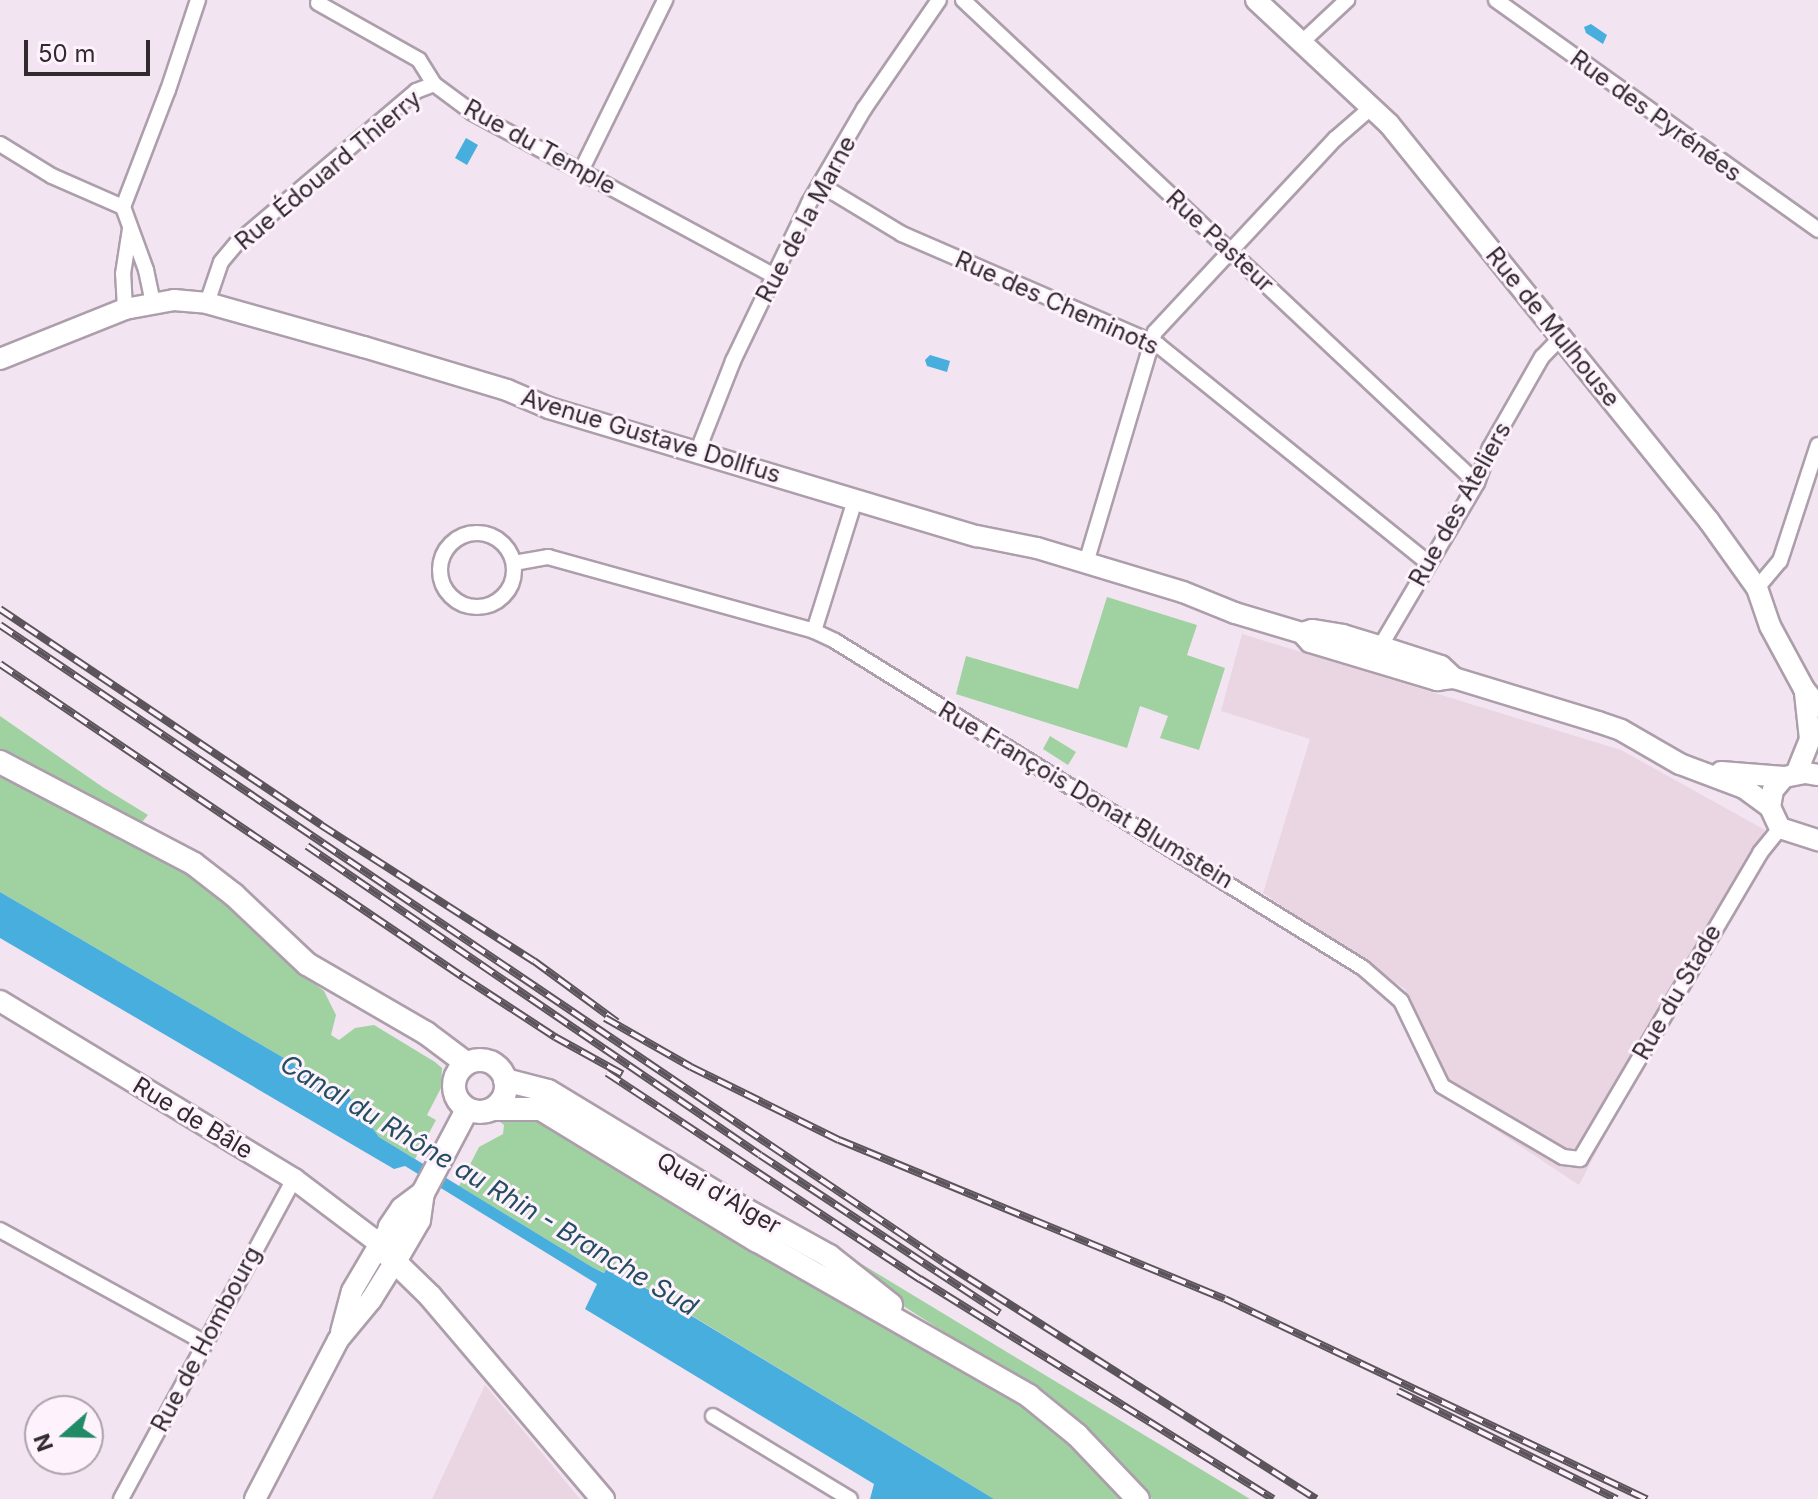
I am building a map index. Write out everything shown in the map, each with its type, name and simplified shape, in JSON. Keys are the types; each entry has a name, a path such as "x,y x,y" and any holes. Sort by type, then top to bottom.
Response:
{"main road":[{"name":"Rue de Mulhouse","path":"1256,0 1373,106 1709,521 1757,588 1770,626 1804,689 1818,706"},
{"name":"Avenue Gustave Dollfus","path":"0,359 125,309 153,302 207,303 507,390 549,408 698,450 990,540 1024,545 1086,563 1302,633 1310,642 1437,680 1454,678 1621,730 1680,764 1712,773 1744,788 1770,807"},
{"name":"Avenue Gustave Dollfus","path":"1302,633 1312,630 1382,647 1441,666 1454,678"},
{"name":"Rue de Mulhouse","path":"1770,807 1773,790 1790,776 1810,739 1810,715 1804,689"},
{"path":"0,762 194,864 234,895 307,964 426,1033 466,1063 490,1062 505,1080 504,1097 493,1109 477,1113 467,1110 457,1100 453,1084 466,1063"},
{"name":"Avenue Gustave Dollfus","path":"1712,773 1818,775"},
{"path":"1770,807 1780,828 1818,840"},
{"name":"Rue de Bâle","path":"0,1001 385,1236"},
{"name":"Quai d'Alger","path":"505,1080 548,1091 733,1203 800,1238 850,1271 918,1330"},
{"name":"Quai d'Alger","path":"493,1109 541,1109 857,1299 918,1330 1041,1405 1077,1435 1138,1499"},
{"path":"338,1340 371,1300 419,1220 423,1193 467,1110"},
{"path":"255,1499 338,1340 352,1291 402,1209 423,1193"},
{"path":"385,1236 388,1255 394,1263 430,1296 603,1499"}],"street":[{"path":"581,171 665,0"},
{"name":"Rue de la Marne","path":"698,450 733,361 821,185 864,109 939,0"},
{"name":"Rue Pasteur","path":"963,0 1477,483"},
{"path":"1302,42 1347,0"},
{"name":"Rue des Pyrénées","path":"1496,0 1818,230"},
{"path":"123,207 168,90 193,1"},
{"name":"Rue du Temple","path":"318,3 419,60 434,84 473,113 774,276"},
{"name":"Rue Édouard Thierry","path":"207,303 221,262 237,243 416,91 434,84"},
{"path":"1086,563 1155,332 1335,139 1373,106"},
{"path":"0,144 52,176 123,207 131,224 153,302"},
{"name":"Rue des Cheminots","path":"821,185 902,234 1171,354 1429,564"},
{"path":"125,309 123,274 131,224"},
{"name":"Rue des Ateliers","path":"1382,647 1477,483 1505,422 1542,357 1561,337"},
{"path":"1757,588 1780,561 1818,445"},
{"path":"814,631 855,500"},
{"path":"473,533 495,537 510,552 514,563 508,591 485,607 457,602 441,578 446,550 454,542 473,533"},
{"name":"Rue François Donat Blumstein","path":"514,563 548,557 814,631 1240,889 1363,968 1401,1001 1442,1086 1563,1157 1580,1159"},
{"path":"1352,653 1379,652 1382,647"},
{"name":"Rue du Stade","path":"1580,1159 1760,853 1780,828"},
{"name":"Rue de Hombourg","path":"121,1499 294,1179"},
{"path":"0,1230 204,1342"},
{"path":"713,1416 850,1499"}],"shaded area":[{"path":"1242,634 1621,750 1765,830 1579,1185 1434,1089 1405,989 1263,893 1310,739 1221,711"},
{"path":"485,1385 580,1499 432,1499"}],"green space":[{"path":"1107,597 1197,625 1187,655 1225,668 1199,750 1160,738 1168,716 1140,706 1127,748 956,694 966,656 1078,689"},
{"path":"0,716 148,815 142,822 0,752"},
{"path":"1050,736 1076,752 1068,765 1043,749"},
{"path":"0,773 189,871 237,910 293,967 324,991 336,1015 331,1035 339,1040 355,1028 374,1025 442,1068 441,1088 427,1115 436,1120 415,1159 379,1137 349,1096 0,892"},
{"path":"511,1114 534,1114 889,1321 1048,1420 1127,1499 994,1499 610,1266 605,1273 592,1267 459,1186 479,1147 503,1134 504,1125 499,1121"},
{"path":"850,1257 1250,1499 1152,1499 1060,1406 894,1300 871,1281"}],"water":[{"path":"1591,24 1607,35 1603,44 1586,33 1584,27"},
{"path":"466,138 478,145 467,165 455,158"},
{"path":"930,355 950,361 947,372 927,366 925,360"},
{"path":"0,892 349,1096 379,1137 592,1267 604,1273 609,1266 994,1499 870,1499 874,1484 585,1309 597,1284 405,1166 394,1169 0,938"}],"railway":[{"path":"0,609 321,825 534,961 617,1022"},
{"path":"0,625 943,1262 1316,1499"},
{"path":"0,664 463,977 555,1037 622,1074"},
{"path":"307,846 760,1155 1000,1313"},
{"path":"605,1018 691,1067 839,1140 1225,1299 1647,1499"},
{"path":"607,1073 920,1279 1273,1499"},
{"path":"1398,1391 1617,1499"}],"water label":[{"name":"Canal du Rhône au Rhin - Branche Sud","path":"489,1185"}]}
